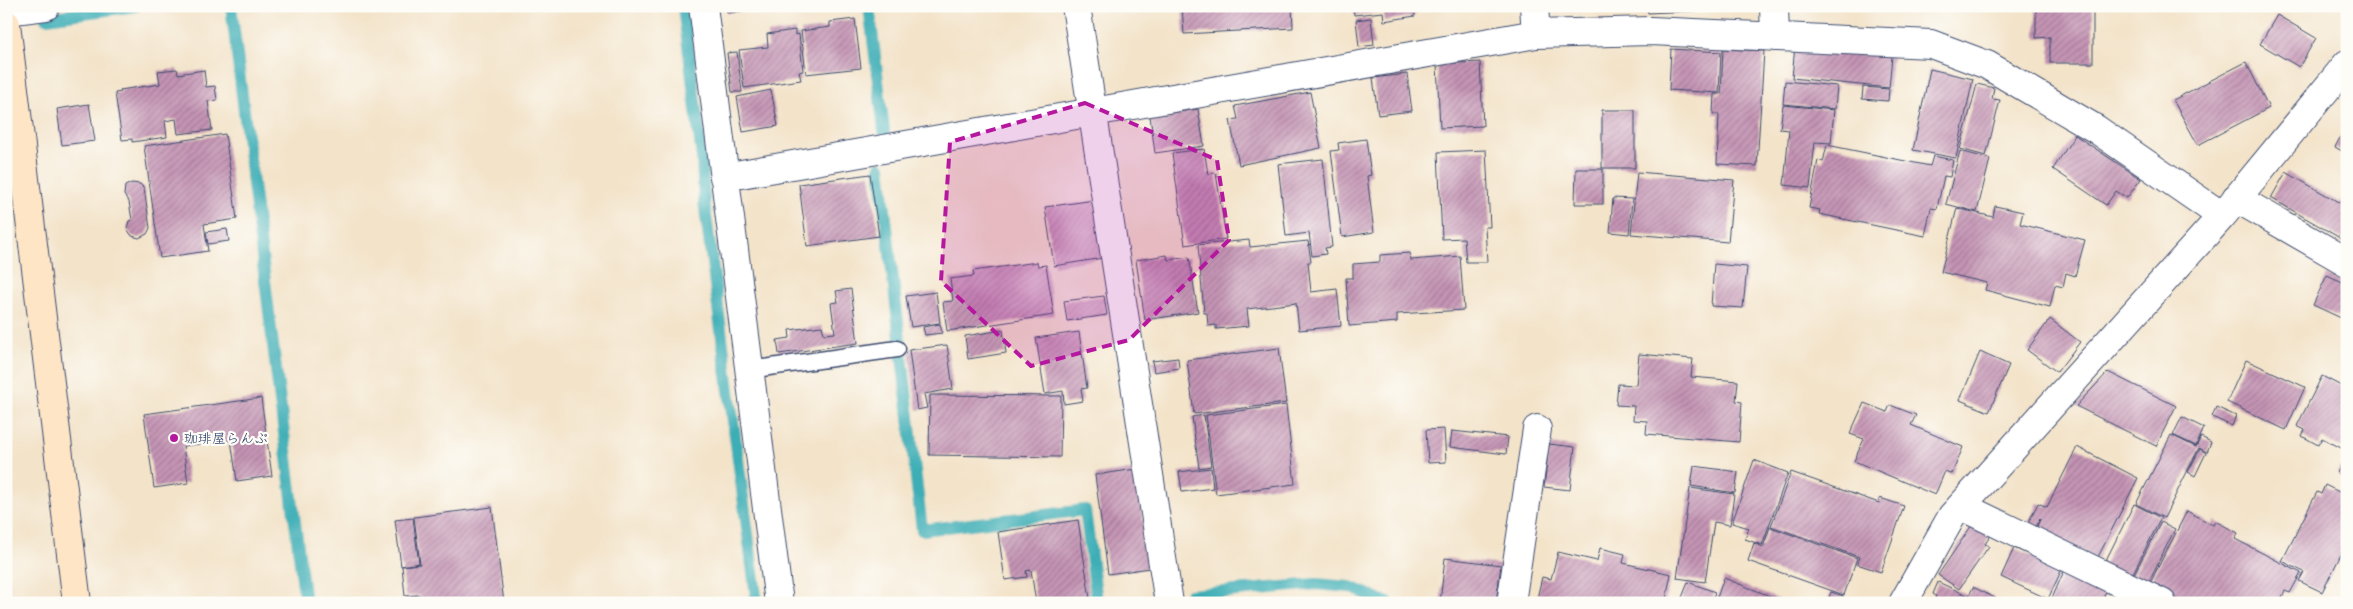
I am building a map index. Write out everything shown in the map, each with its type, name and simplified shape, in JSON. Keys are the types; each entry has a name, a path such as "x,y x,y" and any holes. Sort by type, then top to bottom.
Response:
{"street":[{"path":"6,11 46,6"},
{"path":"703,6 779,603"},
{"path":"1076,6 1169,603"},
{"path":"1534,6 1536,34"},
{"path":"1774,6 1775,37"},
{"path":"6,24 77,603"},
{"path":"724,177 1536,34 1652,31 1931,44 1987,65 2229,207 2347,262"},
{"path":"1903,603 1952,516 2229,207 2347,64"},
{"path":"1511,603 1537,429"},
{"path":"1961,506 2162,603"}],"lane":[{"path":"749,370 897,349"}],"highlighted area":[{"path":"1085,103 1217,160 1229,240 1129,340 1031,366 941,281 950,142"}],"building":[{"path":"726,6 770,6 770,7 727,13"},
{"path":"1182,6 1292,6 1293,28 1184,34"},
{"path":"1353,6 1414,6 1415,16 1384,21 1383,12 1354,15"},
{"path":"1647,6 1758,6 1758,8 1648,13"},
{"path":"2036,6 2093,6 2093,63 2050,63 2050,37 2036,38"},
{"path":"2277,15 2316,38 2299,67 2260,44"},
{"path":"1371,18 1374,45 1359,47 1356,20"},
{"path":"855,19 861,68 806,74 801,31 830,27 830,22"},
{"path":"795,30 795,35 799,34 803,71 799,72 801,80 744,88 739,50 768,47 767,34"},
{"path":"1795,46 1892,56 1889,88 1792,78"},
{"path":"1671,49 1721,52 1719,93 1669,90"},
{"path":"1723,49 1764,51 1757,166 1717,164 1719,114 1713,114 1714,94 1721,94"},
{"path":"737,52 742,92 732,92 727,53"},
{"path":"1480,62 1483,126 1440,128 1437,64"},
{"path":"2246,62 2269,108 2198,145 2173,100"},
{"path":"177,69 178,74 204,70 206,87 215,86 217,100 208,101 212,130 178,134 176,119 165,121 167,137 132,142 132,139 122,140 115,93 121,92 120,90 160,84 158,71"},
{"path":"1930,69 1973,79 1956,158 1913,150"},
{"path":"1407,74 1412,111 1378,115 1373,78"},
{"path":"1785,81 1837,86 1835,109 1783,104"},
{"path":"1977,84 1994,88 1992,99 2000,100 1986,156 1960,149"},
{"path":"1863,87 1889,89 1888,101 1862,99"},
{"path":"771,90 778,126 743,132 737,97"},
{"path":"1310,92 1321,148 1239,165 1230,120 1238,119 1235,106"},
{"path":"89,104 95,141 62,145 57,109"},
{"path":"1783,105 1834,110 1831,143 1815,142 1810,188 1784,185 1789,130 1780,129"},
{"path":"1198,109 1204,146 1155,153 1150,116"},
{"path":"1602,110 1635,110 1635,168 1602,168"},
{"path":"2347,125 2347,154 2335,147"},
{"path":"225,134 237,219 204,224 208,251 160,258 144,146"},
{"path":"2075,135 2141,179 2127,198 2116,191 2106,205 2053,169"},
{"path":"1366,139 1371,175 1367,176 1374,232 1342,237 1331,151 1339,150 1338,143"},
{"path":"1827,145 1930,166 1933,156 1953,160 1950,177 1944,176 1937,209 1931,208 1925,236 1819,214 1820,210 1809,208 1818,160 1823,162"},
{"path":"1204,149 1208,174 1216,173 1226,239 1185,245 1172,153"},
{"path":"1486,150 1490,227 1485,227 1487,262 1466,262 1464,238 1442,239 1438,152"},
{"path":"1960,151 1990,159 1977,212 1946,204"},
{"path":"1323,159 1332,247 1325,248 1326,254 1312,256 1309,233 1286,236 1278,164"},
{"path":"1576,169 1603,169 1603,204 1575,204"},
{"path":"1637,172 1734,180 1728,242 1631,234"},
{"path":"2286,172 2340,203 2347,191 2347,242 2271,198"},
{"path":"870,174 879,236 807,246 799,184"},
{"path":"132,183 140,184 144,188 150,228 147,234 139,238 132,236 127,229 129,221 132,220 129,202 124,195 125,186"},
{"path":"1613,198 1632,199 1629,234 1610,232"},
{"path":"1095,200 1103,258 1054,266 1045,207"},
{"path":"1995,206 2023,212 2020,224 2085,240 2075,276 2066,273 2063,287 2055,285 2050,307 1985,290 1987,283 1941,272 1957,208 1993,217"},
{"path":"227,229 229,241 208,244 206,232"},
{"path":"1249,240 1250,247 1308,241 1311,262 1308,262 1311,292 1337,289 1341,326 1299,330 1296,303 1247,309 1249,326 1216,329 1216,325 1208,326 1207,313 1204,313 1198,245"},
{"path":"1410,253 1411,260 1460,256 1464,310 1397,314 1397,322 1349,326 1346,278 1353,278 1353,264 1380,262 1380,255"},
{"path":"1167,255 1168,260 1189,257 1198,312 1145,320 1136,260"},
{"path":"1037,262 1038,266 1046,265 1054,315 947,331 943,302 953,301 950,279 974,276 973,271"},
{"path":"1714,264 1747,267 1743,308 1711,306"},
{"path":"2327,275 2347,284 2347,304 2341,318 2313,305"},
{"path":"851,289 858,343 779,354 777,340 790,338 789,330 822,326 824,334 835,333 831,303 838,302 836,291"},
{"path":"936,292 940,323 911,327 906,296"},
{"path":"1104,296 1107,315 1067,321 1064,301"},
{"path":"2050,319 2080,342 2057,372 2027,350"},
{"path":"940,324 942,333 925,335 923,327"},
{"path":"1003,330 1006,353 968,359 965,336"},
{"path":"1079,332 1087,388 1081,389 1083,401 1064,404 1063,391 1045,394 1036,338"},
{"path":"947,345 953,389 924,394 927,408 917,410 909,350"},
{"path":"1279,348 1286,403 1194,414 1187,360"},
{"path":"1980,352 2009,365 1989,412 1960,400"},
{"path":"1639,354 1693,359 1691,377 1738,381 1736,401 1742,402 1739,442 1646,434 1647,421 1633,420 1634,406 1616,405 1618,384 1636,385"},
{"path":"1178,358 1179,368 1154,372 1152,361"},
{"path":"2246,360 2305,387 2286,430 2227,402"},
{"path":"2108,372 2176,406 2156,446 2076,406"},
{"path":"2322,376 2347,389 2347,451 2322,438 2318,445 2302,436 2305,430 2297,426"},
{"path":"930,395 1061,396 1060,457 929,455"},
{"path":"261,398 272,476 237,481 231,440 183,446 188,483 154,488 144,414"},
{"path":"1864,403 1887,412 1890,405 1916,415 1911,425 1963,447 1952,474 1945,471 1935,495 1854,461 1864,439 1850,434"},
{"path":"1286,405 1295,484 1216,494 1206,415"},
{"path":"2216,407 2236,416 2232,426 2212,417"},
{"path":"1204,415 1211,466 1199,468 1192,417"},
{"path":"2182,417 2204,428 2196,446 2173,435"},
{"path":"1444,429 1446,462 1428,463 1426,430"},
{"path":"1452,431 1508,437 1506,454 1450,447"},
{"path":"2171,435 2196,447 2201,437 2211,442 2207,452 2199,448 2164,518 2136,504"},
{"path":"1549,444 1575,447 1570,490 1544,487"},
{"path":"2077,447 2138,478 2097,559 2036,529 2040,519 2035,529 2027,525 2038,503 2047,507"},
{"path":"2200,449 2206,453 2195,476 2188,472"},
{"path":"1754,460 1788,473 1762,545 1745,539 1749,528 1732,523"},
{"path":"2343,461 2347,462 2347,478 2337,473"},
{"path":"1694,466 1738,472 1735,493 1691,486"},
{"path":"1211,468 1213,488 1182,492 1179,472"},
{"path":"1136,469 1150,568 1108,574 1095,475"},
{"path":"1791,472 1879,503 1880,498 1904,506 1881,572 1857,564 1859,557 1771,526"},
{"path":"2325,485 2347,496 2347,543 2322,592 2299,581 2304,572 2282,561 2317,492 2321,494"},
{"path":"1690,488 1734,494 1730,525 1714,522 1705,582 1677,578"},
{"path":"2134,504 2161,518 2130,579 2103,566"},
{"path":"492,507 504,603 421,603 420,595 405,596 402,566 420,564 414,517"},
{"path":"2187,511 2213,525 2215,521 2238,533 2235,539 2301,573 2290,593 2285,591 2279,603 2184,603 2149,585"},
{"path":"413,518 419,563 401,566 395,520"},
{"path":"1078,520 1090,599 1062,603 1036,603 1031,570 1026,571 1027,577 1005,580 998,532"},
{"path":"1974,522 1992,533 1985,544 1989,546 1959,589 1938,575"},
{"path":"2161,522 2175,529 2147,585 2132,578"},
{"path":"1770,527 1857,558 1844,595 1748,561 1754,543 1763,547"},
{"path":"1600,548 1625,554 1623,563 1671,574 1665,603 1536,603 1542,577 1551,579 1558,552 1597,561"},
{"path":"2014,548 2062,569 2048,599 2001,577"},
{"path":"1445,558 1501,565 1496,603 1440,603"},
{"path":"2064,571 2107,589 2101,603 2050,603"},
{"path":"1724,578 1788,603 1715,603"},
{"path":"1688,582 1715,592 1711,603 1680,603"},
{"path":"1938,582 1969,596 1973,587 1995,598 1993,603 1933,603 1936,596 1933,594"},
{"path":"1831,592 1843,596 1841,603 1827,603"},
{"path":"419,596 420,603 407,603 406,598"}],"waterway":[{"path":"46,18 136,6"},
{"path":"231,6 305,603"},
{"path":"683,6 702,158 704,201 757,603"},
{"path":"869,6 884,131"},
{"path":"880,167 922,530 1085,510 1097,601"},
{"path":"1190,595 1316,584 1350,587 1388,603"}],"place":[{"name":"珈琲屋らんぷ","path":"174,438"}]}
